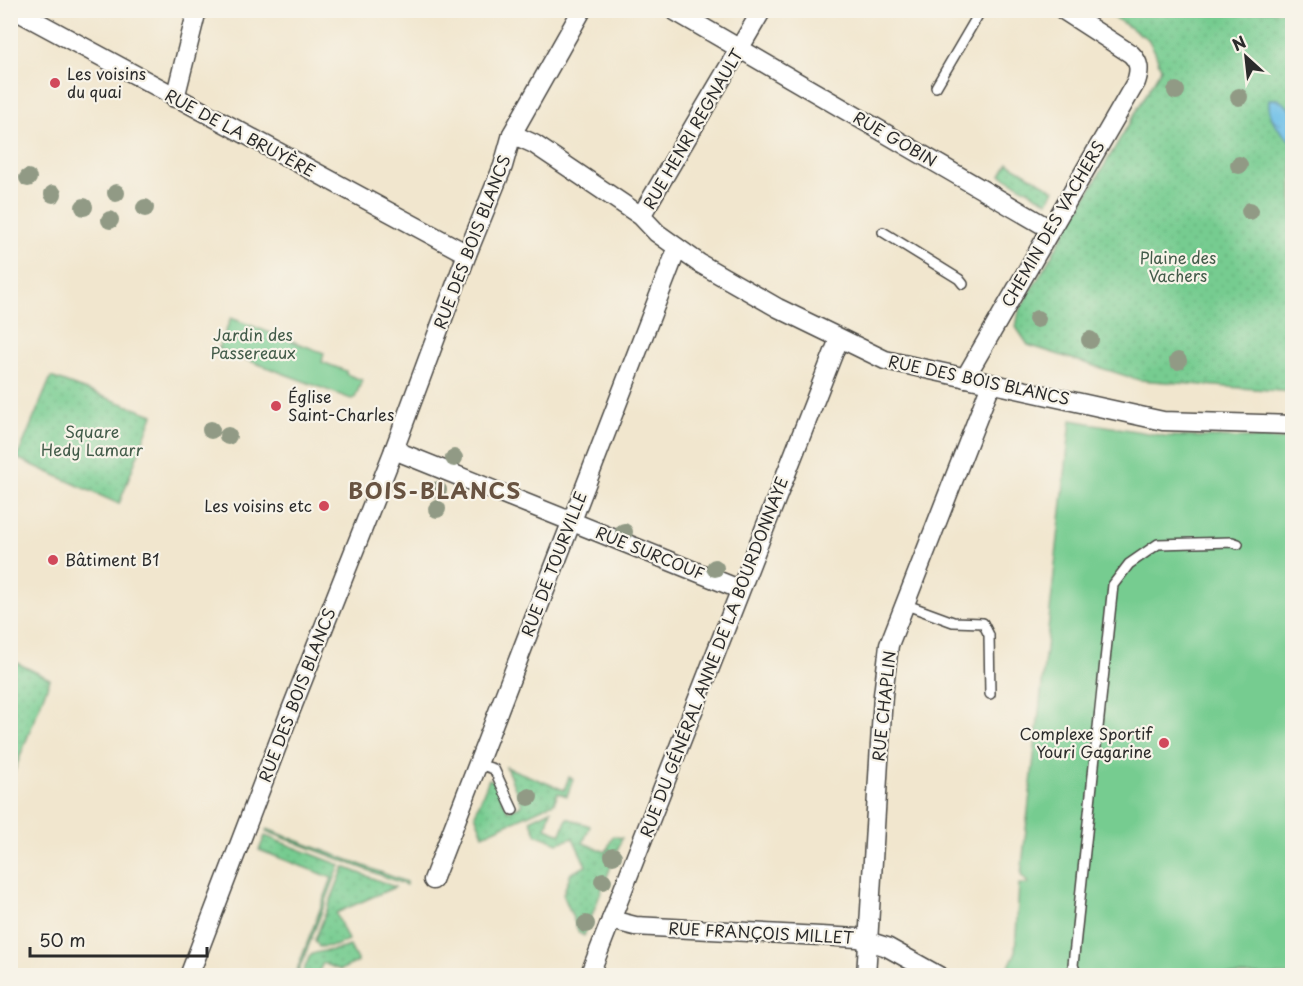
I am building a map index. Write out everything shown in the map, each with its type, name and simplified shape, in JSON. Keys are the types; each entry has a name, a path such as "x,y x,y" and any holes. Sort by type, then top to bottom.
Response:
{"street":[{"name":"RUE DE LA BRUYÈRE","path":"15,10 466,254"},
{"path":"175,98 197,10"},
{"path":"512,134 582,10"},
{"name":"RUE GOBIN","path":"673,10 1050,229"},
{"name":"RUE HENRI REGNAULT","path":"641,216 762,10"},
{"name":"CHEMIN DES VACHERS","path":"965,378 1136,82 1140,70 1136,59 1131,54 1064,10"},
{"name":"RUE DES BOIS BLANCS","path":"189,975 394,450 466,254 502,166 512,134 534,144 641,216 677,249 778,308 885,360 1163,421 1293,424"},
{"name":"RUE DE TOURVILLE","path":"433,880 677,249"},
{"name":"RUE DU GÉNÉRAL ANNE DE LA BOURDONNAYE","path":"589,975 839,339"},
{"name":"RUE CHAPLIN","path":"866,975 884,676 889,645 991,384"},
{"name":"RUE SURCOUF","path":"394,450 740,589"},
{"name":"RUE FRANÇOIS MILLET","path":"611,920 635,926 868,940 939,975"}],"lane":[{"path":"936,87 981,10"},
{"path":"883,232 960,279 963,284"},
{"path":"1077,975 1073,965 1113,585 1129,564 1158,544 1232,542 1238,544"},
{"path":"904,604 953,622 983,623 989,635 990,694"},
{"path":"478,764 494,769 513,810"}],"green space":[{"name":"Plaine des Vachers","path":"1104,11 1292,11 1292,392 1139,380 1028,345 1016,327 1019,311 1161,69 1148,39"},
{"path":"1008,163 1054,190 1048,202 1001,175"},
{"name":"Jardin des Passereaux","path":"231,318 324,353 322,362 362,380 355,398 351,399 218,349"},
{"name":"Square Hedy Lamarr","path":"51,377 153,415 119,504 17,458"},
{"name":"Complexe Sportif Youri Gagarine","path":"1071,420 1165,436 1292,439 1292,975 1004,976 1015,954 1019,884 1029,884 1021,875"},
{"path":"11,660 50,679 11,780"},
{"path":"506,767 564,790 569,777 573,779 567,796 558,793 554,803 483,835 475,814 489,779 494,781 508,811 522,805"},
{"path":"551,810 546,828 561,834 567,818 590,826 583,843 606,852 613,836 622,838 584,936 579,933 563,894 571,873 586,866 573,838 558,843 537,835 530,820"},
{"path":"267,829 406,882 406,885 266,831"},
{"path":"265,836 340,865 297,975 295,975 332,878 259,850"},
{"path":"344,867 395,887 336,913 348,940 335,946 319,947 315,940"},
{"path":"350,946 358,962 340,970 323,963 317,975 302,975 310,955"}],"water":[{"path":"1269,99 1278,99 1292,110 1292,142 1274,123"}],"place":[{"name":"Les voisins du quai","path":"55,83"},
{"name":"Église Saint-Charles","path":"276,406"},
{"name":"Les voisins etc","path":"324,506"},
{"name":"Bâtiment B1","path":"53,560"},
{"name":"Complexe Sportif Youri Gagarine","path":"1164,743"}],"district":[{"name":"BOIS-BLANCS","path":"435,491"}]}
